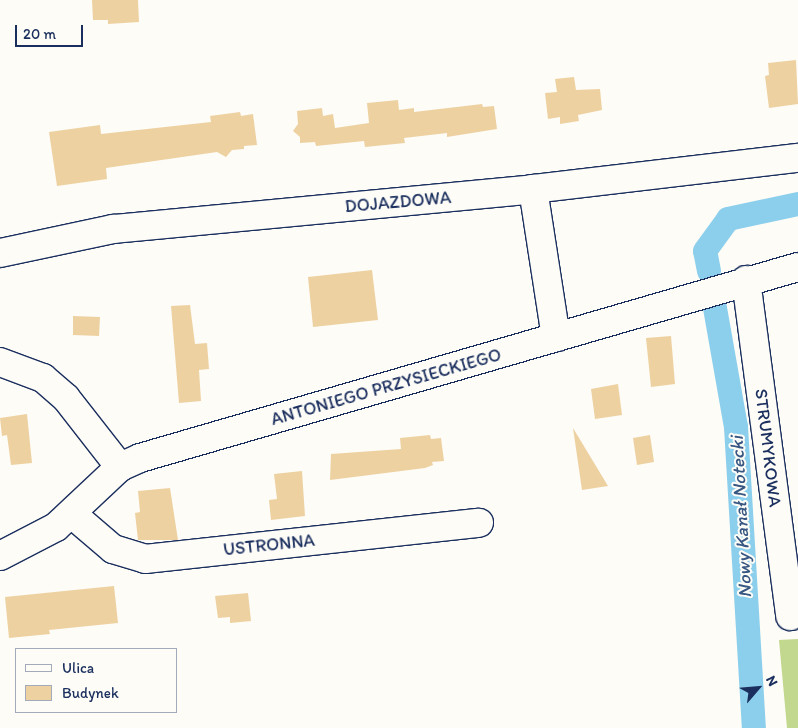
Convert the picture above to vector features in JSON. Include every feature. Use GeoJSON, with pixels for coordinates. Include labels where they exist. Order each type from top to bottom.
{"type":"FeatureCollection","features":[{"type":"Feature","properties":{"kind":"street","name":"DOJAZDOWA"},"geometry":{"type":"LineString","coordinates":[[0,253],[113,229],[533,189],[798,158]]}},
{"type":"Feature","properties":{"kind":"street"},"geometry":{"type":"LineString","coordinates":[[533,189],[556,337]]}},
{"type":"Feature","properties":{"kind":"street","name":"ANTONIEGO PRZYSIECKIEGO"},"geometry":{"type":"LineString","coordinates":[[0,556],[56,527],[120,467],[162,451],[746,280],[798,267]]}},
{"type":"Feature","properties":{"kind":"street","name":"STRUMYKOWA"},"geometry":{"type":"LineString","coordinates":[[746,280],[790,616]]}},
{"type":"Feature","properties":{"kind":"street"},"geometry":{"type":"LineString","coordinates":[[0,362],[43,378],[66,398],[120,467]]}},
{"type":"Feature","properties":{"kind":"street","name":"USTRONNA"},"geometry":{"type":"LineString","coordinates":[[72,514],[113,549],[145,559],[479,523]]}},
{"type":"Feature","properties":{"kind":"green space"},"geometry":{"type":"Polygon","coordinates":[[[798,639],[798,728],[787,728],[779,640],[798,639]]]}},
{"type":"Feature","properties":{"kind":"building"},"geometry":{"type":"Polygon","coordinates":[[[92,0],[138,0],[139,22],[108,24],[108,20],[93,20],[92,0]]]}},
{"type":"Feature","properties":{"kind":"building"},"geometry":{"type":"Polygon","coordinates":[[[796,60],[798,104],[769,108],[765,76],[769,75],[768,63],[796,60]]]}},
{"type":"Feature","properties":{"kind":"building"},"geometry":{"type":"Polygon","coordinates":[[[574,77],[576,90],[600,89],[602,110],[578,115],[579,121],[560,124],[560,117],[548,119],[545,93],[557,92],[555,79],[574,77]]]}},
{"type":"Feature","properties":{"kind":"building"},"geometry":{"type":"Polygon","coordinates":[[[398,100],[399,110],[414,108],[414,112],[482,104],[483,107],[494,106],[497,129],[447,137],[447,133],[404,138],[405,143],[365,147],[364,141],[316,146],[315,142],[300,143],[300,137],[293,131],[298,124],[297,111],[322,108],[323,116],[333,114],[335,128],[369,123],[367,103],[398,100]]]}},
{"type":"Feature","properties":{"kind":"building"},"geometry":{"type":"Polygon","coordinates":[[[240,112],[241,116],[253,114],[257,145],[244,146],[244,149],[232,150],[226,157],[217,152],[106,168],[107,179],[57,186],[49,132],[100,125],[101,134],[211,122],[210,116],[240,112]]]}},
{"type":"Feature","properties":{"kind":"building"},"geometry":{"type":"Polygon","coordinates":[[[372,270],[378,320],[313,327],[308,277],[372,270]]]}},
{"type":"Feature","properties":{"kind":"building"},"geometry":{"type":"Polygon","coordinates":[[[190,305],[195,344],[207,343],[209,369],[199,370],[201,401],[179,403],[171,306],[190,305]]]}},
{"type":"Feature","properties":{"kind":"building"},"geometry":{"type":"Polygon","coordinates":[[[73,316],[100,317],[99,336],[73,335],[73,316]]]}},
{"type":"Feature","properties":{"kind":"building"},"geometry":{"type":"Polygon","coordinates":[[[671,336],[675,384],[651,387],[646,338],[671,336]]]}},
{"type":"Feature","properties":{"kind":"building"},"geometry":{"type":"Polygon","coordinates":[[[618,384],[622,415],[595,419],[591,389],[618,384]]]}},
{"type":"Feature","properties":{"kind":"building"},"geometry":{"type":"Polygon","coordinates":[[[27,414],[32,463],[11,465],[7,435],[2,436],[0,418],[27,414]]]}},
{"type":"Feature","properties":{"kind":"building"},"geometry":{"type":"Polygon","coordinates":[[[573,428],[608,486],[582,490],[573,428]]]}},
{"type":"Feature","properties":{"kind":"building"},"geometry":{"type":"Polygon","coordinates":[[[430,435],[431,439],[441,438],[444,461],[432,462],[433,465],[425,468],[330,480],[331,454],[401,449],[400,438],[430,435]]]}},
{"type":"Feature","properties":{"kind":"building"},"geometry":{"type":"Polygon","coordinates":[[[650,435],[654,462],[637,465],[633,438],[650,435]]]}},
{"type":"Feature","properties":{"kind":"building"},"geometry":{"type":"Polygon","coordinates":[[[302,471],[305,516],[271,520],[269,500],[277,499],[274,474],[302,471]]]}},
{"type":"Feature","properties":{"kind":"building"},"geometry":{"type":"Polygon","coordinates":[[[170,488],[178,540],[138,540],[135,513],[140,512],[138,491],[170,488]]]}},
{"type":"Feature","properties":{"kind":"building"},"geometry":{"type":"Polygon","coordinates":[[[114,586],[118,623],[49,630],[50,634],[9,638],[5,597],[114,586]]]}},
{"type":"Feature","properties":{"kind":"building"},"geometry":{"type":"Polygon","coordinates":[[[248,593],[251,621],[230,623],[230,617],[218,618],[215,596],[248,593]]]}},
{"type":"Feature","properties":{"kind":"waterway","name":"Nowy Kanał Notecki"},"geometry":{"type":"LineString","coordinates":[[709,271],[705,251],[728,219],[798,204]]}},
{"type":"Feature","properties":{"kind":"waterway","name":"Nowy Kanał Notecki"},"geometry":{"type":"LineString","coordinates":[[715,308],[736,427],[754,728]]}}]}
